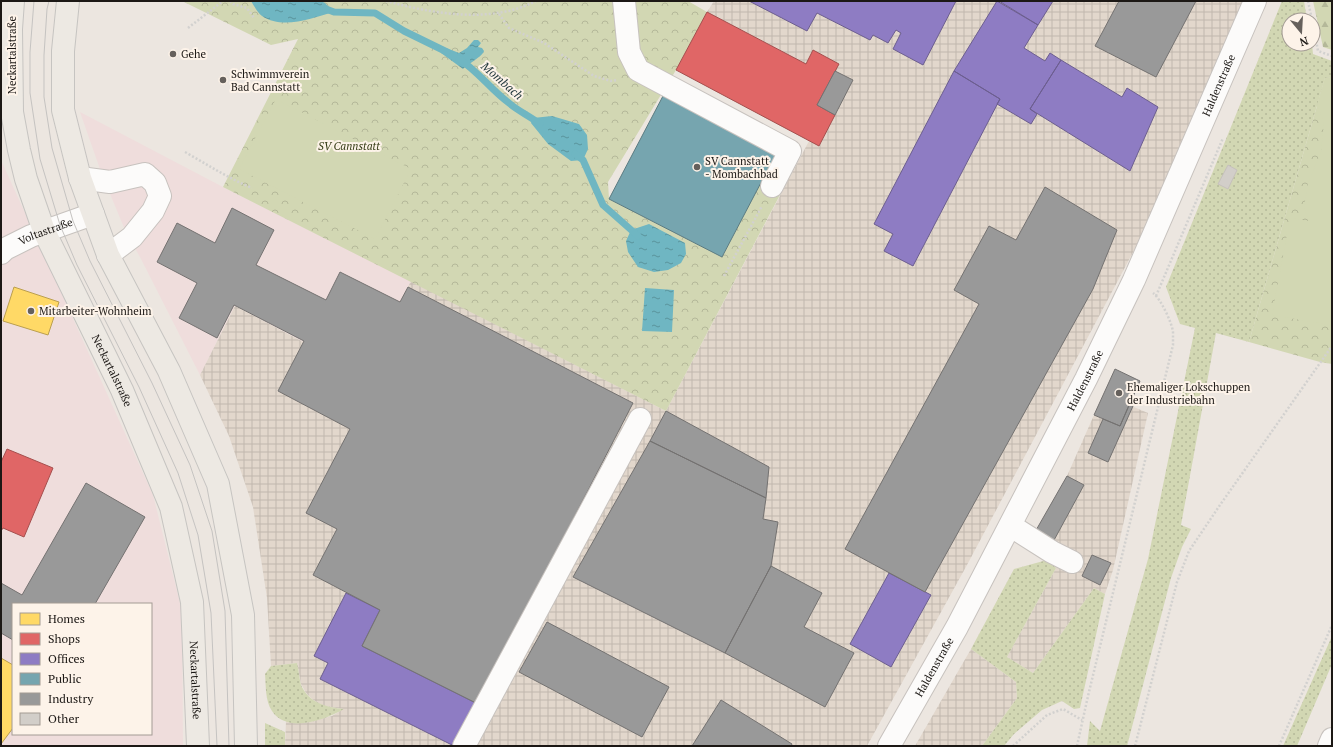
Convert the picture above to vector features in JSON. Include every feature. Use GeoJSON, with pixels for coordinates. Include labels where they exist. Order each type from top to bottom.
{"type":"FeatureCollection","features":[{"type":"Feature","properties":{"kind":"main road","name":"Neckartalstraße"},"geometry":{"type":"LineString","coordinates":[[13,1],[11,30],[12,112],[26,179],[44,231],[122,390],[171,506],[192,602],[198,746]]}},
{"type":"Feature","properties":{"kind":"main road"},"geometry":{"type":"LineString","coordinates":[[68,1],[64,51],[63,110],[80,178],[108,255],[169,371],[218,484],[243,615],[246,746]]}},
{"type":"Feature","properties":{"kind":"street"},"geometry":{"type":"LineString","coordinates":[[624,1],[628,52],[638,70],[790,152],[772,186]]}},
{"type":"Feature","properties":{"kind":"street","name":"Haldenstraße"},"geometry":{"type":"LineString","coordinates":[[889,746],[957,627],[1011,526],[1086,379],[1134,280],[1255,1]]}},
{"type":"Feature","properties":{"kind":"street"},"geometry":{"type":"LineString","coordinates":[[80,178],[110,182],[145,174],[155,183],[160,196],[153,212],[132,237],[108,255]]}},
{"type":"Feature","properties":{"kind":"street","name":"Voltastraße"},"geometry":{"type":"LineString","coordinates":[[1,253],[6,249],[44,231],[93,214]]}},
{"type":"Feature","properties":{"kind":"street"},"geometry":{"type":"LineString","coordinates":[[464,746],[640,419]]}},
{"type":"Feature","properties":{"kind":"street"},"geometry":{"type":"LineString","coordinates":[[1011,526],[1052,552],[1072,562]]}},
{"type":"Feature","properties":{"kind":"street"},"geometry":{"type":"LineString","coordinates":[[1329,746],[1332,739]]}},
{"type":"Feature","properties":{"kind":"path"},"geometry":{"type":"LineString","coordinates":[[188,28],[223,1]]}},
{"type":"Feature","properties":{"kind":"path"},"geometry":{"type":"LineString","coordinates":[[230,1],[233,4],[247,8],[254,18]]}},
{"type":"Feature","properties":{"kind":"path"},"geometry":{"type":"LineString","coordinates":[[386,1],[412,8],[452,14],[499,14],[524,7],[536,1]]}},
{"type":"Feature","properties":{"kind":"path"},"geometry":{"type":"LineString","coordinates":[[1308,1],[1310,12]]}},
{"type":"Feature","properties":{"kind":"path"},"geometry":{"type":"LineString","coordinates":[[499,14],[509,28],[544,43],[594,76],[611,81],[630,78],[638,70]]}},
{"type":"Feature","properties":{"kind":"path"},"geometry":{"type":"LineString","coordinates":[[1321,52],[1332,56]]}},
{"type":"Feature","properties":{"kind":"path"},"geometry":{"type":"LineString","coordinates":[[185,152],[228,178],[252,188]]}},
{"type":"Feature","properties":{"kind":"path"},"geometry":{"type":"LineString","coordinates":[[724,276],[772,186]]}},
{"type":"Feature","properties":{"kind":"path"},"geometry":{"type":"LineString","coordinates":[[1077,746],[1173,345],[1173,331],[1160,302],[1156,296],[1134,280]]}},
{"type":"Feature","properties":{"kind":"path"},"geometry":{"type":"LineString","coordinates":[[1135,746],[1177,582],[1189,550],[1332,346]]}},
{"type":"Feature","properties":{"kind":"path"},"geometry":{"type":"LineString","coordinates":[[1279,746],[1332,625]]}},
{"type":"Feature","properties":{"kind":"path"},"geometry":{"type":"LineString","coordinates":[[1013,746],[1047,715],[1063,709],[1082,720]]}},
{"type":"Feature","properties":{"kind":"shaded area"},"geometry":{"type":"Polygon","coordinates":[[[714,1],[1243,1],[1149,222],[967,565],[867,746],[285,746],[286,721],[305,723],[332,716],[343,709],[323,706],[306,693],[301,684],[297,663],[271,666],[267,598],[253,507],[229,436],[200,375],[235,306],[364,374],[411,281],[666,411],[809,141],[676,70],[714,1]]]}},
{"type":"Feature","properties":{"kind":"shaded area"},"geometry":{"type":"Polygon","coordinates":[[[80,112],[223,187],[411,281],[364,374],[235,306],[200,375],[125,230],[101,172],[80,112]]]}},
{"type":"Feature","properties":{"kind":"shaded area"},"geometry":{"type":"Polygon","coordinates":[[[1,160],[153,495],[182,611],[183,746],[1,746],[1,160]]]}},
{"type":"Feature","properties":{"kind":"shaded area"},"geometry":{"type":"Polygon","coordinates":[[[1129,405],[1148,413],[1113,570],[1105,594],[1094,588],[1033,673],[1007,657],[1056,568],[1047,560],[1035,532],[1067,476],[1094,415],[1119,426],[1129,405]]]}},
{"type":"Feature","properties":{"kind":"shaded area"},"geometry":{"type":"Polygon","coordinates":[[[971,649],[1016,682],[1017,698],[982,746],[915,746],[971,649]]]}},
{"type":"Feature","properties":{"kind":"green space","name":"SV Cannstatt"},"geometry":{"type":"Polygon","coordinates":[[[182,1],[688,1],[707,12],[676,70],[608,182],[609,199],[722,257],[762,180],[782,191],[666,411],[223,187],[298,39],[271,45],[182,1]]]}},
{"type":"Feature","properties":{"kind":"green space"},"geometry":{"type":"Polygon","coordinates":[[[1282,1],[1304,1],[1306,12],[1281,12],[1281,52],[1313,52],[1313,54],[1332,61],[1332,77],[1325,78],[1249,342],[1216,333],[1181,525],[1191,529],[1182,547],[1171,578],[1127,746],[1087,746],[1090,721],[1100,731],[1148,559],[1195,328],[1180,324],[1166,287],[1282,1]]]}},
{"type":"Feature","properties":{"kind":"green space"},"geometry":{"type":"Polygon","coordinates":[[[1313,1],[1332,1],[1332,50],[1323,47],[1321,38],[1321,12],[1315,12],[1313,1]]]}},
{"type":"Feature","properties":{"kind":"green space"},"geometry":{"type":"Polygon","coordinates":[[[1332,77],[1332,364],[1249,342],[1325,78],[1332,77]]]}},
{"type":"Feature","properties":{"kind":"green space"},"geometry":{"type":"Polygon","coordinates":[[[1332,77],[1332,312],[1330,325],[1272,315],[1290,218],[1309,221],[1304,208],[1308,183],[1321,152],[1324,122],[1317,105],[1325,78],[1332,77]]]}},
{"type":"Feature","properties":{"kind":"green space"},"geometry":{"type":"Polygon","coordinates":[[[276,99],[411,169],[375,239],[239,169],[276,99]]]}},
{"type":"Feature","properties":{"kind":"green space"},"geometry":{"type":"Polygon","coordinates":[[[1047,560],[1056,568],[1007,657],[1033,673],[1094,588],[1105,594],[1080,708],[1074,709],[1062,701],[1042,710],[1014,734],[1004,746],[982,746],[1017,698],[1016,682],[971,649],[1014,569],[1047,560]]]}},
{"type":"Feature","properties":{"kind":"green space"},"geometry":{"type":"Polygon","coordinates":[[[1332,636],[1332,664],[1297,746],[1283,746],[1332,636]]]}},
{"type":"Feature","properties":{"kind":"green space"},"geometry":{"type":"Polygon","coordinates":[[[297,663],[301,685],[304,691],[313,700],[331,707],[344,709],[317,721],[306,723],[287,722],[279,718],[272,711],[268,703],[265,674],[271,666],[297,663]]]}},
{"type":"Feature","properties":{"kind":"green space"},"geometry":{"type":"Polygon","coordinates":[[[265,723],[285,732],[285,746],[265,746],[265,723]]]}},
{"type":"Feature","properties":{"kind":"water"},"geometry":{"type":"Polygon","coordinates":[[[251,1],[321,1],[334,12],[298,22],[279,22],[262,16],[251,1]]]}},
{"type":"Feature","properties":{"kind":"water"},"geometry":{"type":"Polygon","coordinates":[[[474,40],[478,40],[481,43],[478,47],[482,48],[484,51],[463,69],[441,53],[439,47],[459,53],[467,48],[474,40]]]}},
{"type":"Feature","properties":{"kind":"water"},"geometry":{"type":"Polygon","coordinates":[[[552,116],[579,124],[587,135],[588,149],[583,160],[571,161],[548,144],[531,123],[533,118],[552,116]]]}},
{"type":"Feature","properties":{"kind":"water"},"geometry":{"type":"Polygon","coordinates":[[[649,224],[685,243],[686,254],[681,263],[668,270],[654,272],[638,267],[628,252],[626,241],[631,230],[649,224]]]}},
{"type":"Feature","properties":{"kind":"water"},"geometry":{"type":"Polygon","coordinates":[[[645,288],[674,290],[672,332],[642,331],[645,288]]]}},
{"type":"Feature","properties":{"kind":"building: Homes","name":"Mitarbeiter-Wohnheim"},"geometry":{"type":"Polygon","coordinates":[[[14,287],[59,302],[48,335],[3,321],[14,287]]]}},
{"type":"Feature","properties":{"kind":"building: Homes"},"geometry":{"type":"Polygon","coordinates":[[[1,658],[12,664],[12,729],[1,744],[1,658]]]}},
{"type":"Feature","properties":{"kind":"building: Shops"},"geometry":{"type":"Polygon","coordinates":[[[707,12],[806,64],[813,50],[839,64],[817,105],[835,115],[819,146],[676,70],[707,12]]]}},
{"type":"Feature","properties":{"kind":"building: Shops"},"geometry":{"type":"Polygon","coordinates":[[[7,449],[53,468],[24,537],[3,528],[1,531],[1,462],[7,449]]]}},
{"type":"Feature","properties":{"kind":"building: Offices"},"geometry":{"type":"Polygon","coordinates":[[[749,1],[956,1],[923,65],[893,49],[901,33],[896,30],[888,43],[873,35],[870,40],[817,13],[807,31],[749,1]]]}},
{"type":"Feature","properties":{"kind":"building: Offices"},"geometry":{"type":"Polygon","coordinates":[[[997,1],[1038,25],[1024,48],[1045,61],[1050,53],[1061,60],[1030,109],[1037,114],[1031,124],[997,104],[1000,99],[954,71],[997,1]]]}},
{"type":"Feature","properties":{"kind":"building: Offices"},"geometry":{"type":"Polygon","coordinates":[[[999,1],[1053,1],[1038,25],[999,1]]]}},
{"type":"Feature","properties":{"kind":"building: Offices"},"geometry":{"type":"Polygon","coordinates":[[[1061,60],[1122,97],[1127,88],[1158,107],[1130,171],[1030,109],[1061,60]]]}},
{"type":"Feature","properties":{"kind":"building: Offices"},"geometry":{"type":"Polygon","coordinates":[[[954,71],[1000,99],[913,266],[884,251],[893,234],[874,224],[954,71]]]}},
{"type":"Feature","properties":{"kind":"building: Offices"},"geometry":{"type":"Polygon","coordinates":[[[889,573],[931,595],[891,667],[850,644],[889,573]]]}},
{"type":"Feature","properties":{"kind":"building: Offices"},"geometry":{"type":"Polygon","coordinates":[[[346,593],[380,610],[362,646],[478,704],[454,746],[320,679],[328,663],[314,656],[346,593]]]}},
{"type":"Feature","properties":{"kind":"building: Public","name":"SV Cannstatt - Mombachbad"},"geometry":{"type":"Polygon","coordinates":[[[663,96],[776,154],[722,257],[609,199],[663,96]]]}},
{"type":"Feature","properties":{"kind":"building: Industry"},"geometry":{"type":"Polygon","coordinates":[[[1119,1],[1196,1],[1156,77],[1095,46],[1119,1]]]}},
{"type":"Feature","properties":{"kind":"building: Industry"},"geometry":{"type":"Polygon","coordinates":[[[835,71],[853,80],[835,115],[817,105],[835,71]]]}},
{"type":"Feature","properties":{"kind":"building: Industry"},"geometry":{"type":"Polygon","coordinates":[[[1045,187],[1117,230],[1093,289],[925,592],[845,549],[979,304],[954,290],[989,226],[1016,240],[1045,187]]]}},
{"type":"Feature","properties":{"kind":"building: Industry"},"geometry":{"type":"Polygon","coordinates":[[[232,208],[274,230],[256,265],[326,300],[340,272],[400,302],[408,287],[633,403],[478,704],[362,646],[380,610],[313,575],[337,529],[306,513],[350,429],[278,391],[304,341],[234,305],[217,338],[179,318],[197,283],[157,262],[177,223],[215,243],[232,208]]]}},
{"type":"Feature","properties":{"kind":"building: Industry","name":"Ehemaliger Lokschuppen der Industriebahn"},"geometry":{"type":"Polygon","coordinates":[[[1115,369],[1140,381],[1120,426],[1094,415],[1115,369]]]}},
{"type":"Feature","properties":{"kind":"building: Industry"},"geometry":{"type":"Polygon","coordinates":[[[1129,405],[1133,406],[1108,462],[1088,453],[1103,419],[1120,426],[1129,405]]]}},
{"type":"Feature","properties":{"kind":"building: Industry"},"geometry":{"type":"Polygon","coordinates":[[[666,411],[769,467],[766,498],[650,441],[666,411]]]}},
{"type":"Feature","properties":{"kind":"building: Industry"},"geometry":{"type":"Polygon","coordinates":[[[650,441],[766,498],[763,519],[778,522],[771,566],[725,653],[573,577],[650,441]]]}},
{"type":"Feature","properties":{"kind":"building: Industry"},"geometry":{"type":"Polygon","coordinates":[[[1067,476],[1084,485],[1053,542],[1035,532],[1067,476]]]}},
{"type":"Feature","properties":{"kind":"building: Industry"},"geometry":{"type":"Polygon","coordinates":[[[86,483],[145,517],[96,603],[12,603],[12,639],[1,633],[1,583],[22,595],[86,483]]]}},
{"type":"Feature","properties":{"kind":"building: Industry"},"geometry":{"type":"Polygon","coordinates":[[[1092,555],[1111,563],[1100,585],[1082,576],[1092,555]]]}},
{"type":"Feature","properties":{"kind":"building: Industry"},"geometry":{"type":"Polygon","coordinates":[[[771,566],[822,593],[804,627],[854,653],[825,707],[725,653],[771,566]]]}},
{"type":"Feature","properties":{"kind":"building: Industry"},"geometry":{"type":"Polygon","coordinates":[[[547,622],[669,687],[642,737],[519,672],[547,622]]]}},
{"type":"Feature","properties":{"kind":"building: Industry"},"geometry":{"type":"Polygon","coordinates":[[[721,700],[792,744],[791,746],[692,746],[721,700]]]}},
{"type":"Feature","properties":{"kind":"building: Other"},"geometry":{"type":"Polygon","coordinates":[[[1228,165],[1237,170],[1228,189],[1218,184],[1228,165]]]}},
{"type":"Feature","properties":{"kind":"waterway","name":"Mombach"},"geometry":{"type":"LineString","coordinates":[[326,9],[334,12],[375,13],[404,31],[447,52]]}},
{"type":"Feature","properties":{"kind":"waterway","name":"Mombach"},"geometry":{"type":"LineString","coordinates":[[459,59],[472,69],[502,98],[540,124]]}},
{"type":"Feature","properties":{"kind":"waterway","name":"Mombach"},"geometry":{"type":"LineString","coordinates":[[575,154],[583,160],[603,205],[638,236]]}},
{"type":"Feature","properties":{"kind":"tram line"},"geometry":{"type":"LineString","coordinates":[[34,1],[30,52],[30,93],[40,159],[60,225],[77,265],[139,387],[178,473],[198,535],[211,613],[217,746]]}},
{"type":"Feature","properties":{"kind":"tram line"},"geometry":{"type":"LineString","coordinates":[[49,1],[47,9],[44,55],[44,97],[52,148],[73,221],[90,261],[152,383],[190,465],[212,531],[225,611],[229,746]]}},
{"type":"Feature","properties":{"kind":"place","name":"Gehe"},"geometry":{"type":"Point","coordinates":[173,54]}},
{"type":"Feature","properties":{"kind":"place","name":"Schwimmverein Bad Cannstatt"},"geometry":{"type":"Point","coordinates":[223,80]}},
{"type":"Feature","properties":{"kind":"place","name":"SV Cannstatt - Mombachbad"},"geometry":{"type":"Point","coordinates":[697,167]}},
{"type":"Feature","properties":{"kind":"place","name":"Mitarbeiter-Wohnheim"},"geometry":{"type":"Point","coordinates":[31,311]}},
{"type":"Feature","properties":{"kind":"place","name":"Ehemaliger Lokschuppen der Industriebahn"},"geometry":{"type":"Point","coordinates":[1119,393]}}]}
